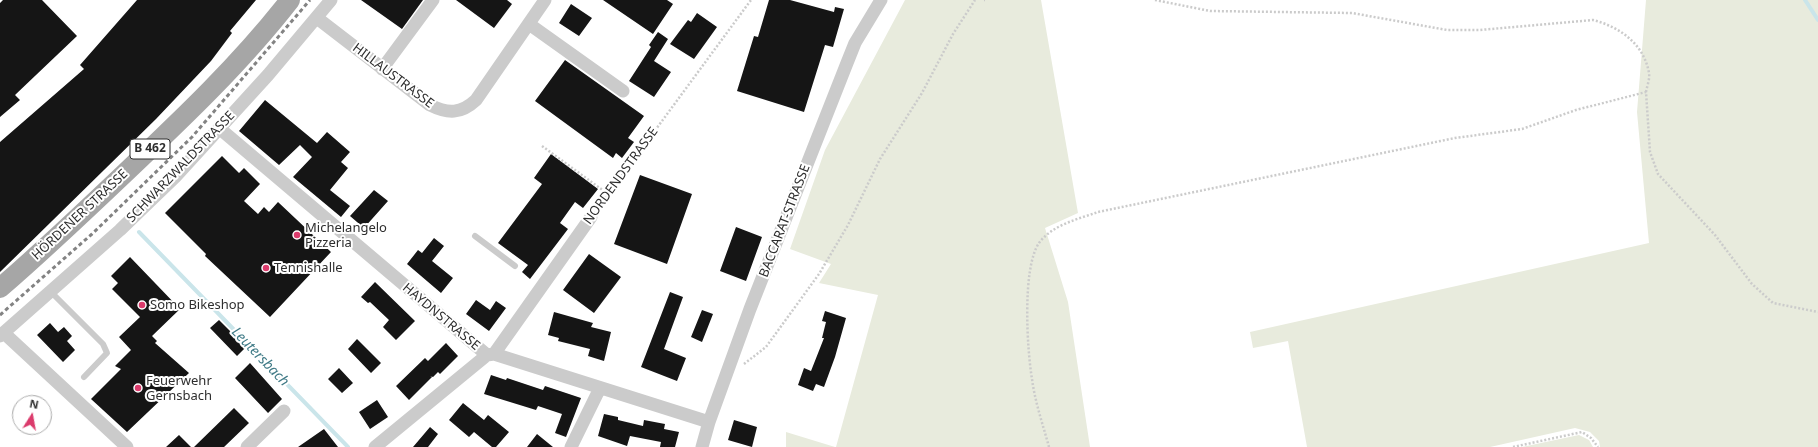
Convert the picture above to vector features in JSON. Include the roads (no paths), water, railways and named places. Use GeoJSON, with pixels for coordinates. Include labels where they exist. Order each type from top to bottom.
{"type":"FeatureCollection","features":[{"type":"Feature","properties":{"kind":"main road","name":"HÖRDENER STRASSE"},"geometry":{"type":"LineString","coordinates":[[0,288],[29,264],[186,115],[236,63],[290,0]]}},
{"type":"Feature","properties":{"kind":"street","name":"SCHWARZWALDSTRASSE"},"geometry":{"type":"LineString","coordinates":[[2,335],[118,232],[175,177],[268,75],[331,0]]}},
{"type":"Feature","properties":{"kind":"street"},"geometry":{"type":"LineString","coordinates":[[382,69],[433,0]]}},
{"type":"Feature","properties":{"kind":"street","name":"HILLAUSTRASSE"},"geometry":{"type":"LineString","coordinates":[[317,18],[430,105],[454,113],[470,106],[476,100],[546,0]]}},
{"type":"Feature","properties":{"kind":"street","name":"BACCARAT-STRASSE"},"geometry":{"type":"LineString","coordinates":[[702,447],[709,422],[725,379],[847,62],[855,43],[881,0]]}},
{"type":"Feature","properties":{"kind":"street"},"geometry":{"type":"LineString","coordinates":[[529,24],[623,91]]}},
{"type":"Feature","properties":{"kind":"street","name":"HAYDNSTRASSE"},"geometry":{"type":"LineString","coordinates":[[219,128],[490,355],[709,422]]}},
{"type":"Feature","properties":{"kind":"street","name":"NORDENDSTRASSE"},"geometry":{"type":"LineString","coordinates":[[375,447],[490,355],[591,217]]}},
{"type":"Feature","properties":{"kind":"street"},"geometry":{"type":"LineString","coordinates":[[2,335],[127,447]]}},
{"type":"Feature","properties":{"kind":"street"},"geometry":{"type":"LineString","coordinates":[[571,447],[600,388]]}},
{"type":"Feature","properties":{"kind":"street"},"geometry":{"type":"LineString","coordinates":[[247,447],[284,411]]}},
{"type":"Feature","properties":{"kind":"lane"},"geometry":{"type":"LineString","coordinates":[[475,236],[514,266]]}},
{"type":"Feature","properties":{"kind":"lane"},"geometry":{"type":"LineString","coordinates":[[51,292],[104,344],[107,353],[84,377]]}},
{"type":"Feature","properties":{"kind":"waterway"},"geometry":{"type":"LineString","coordinates":[[1805,0],[1818,20]]}},
{"type":"Feature","properties":{"kind":"waterway","name":"Leutersbach"},"geometry":{"type":"LineString","coordinates":[[139,232],[348,447]]}},
{"type":"Feature","properties":{"kind":"railway"},"geometry":{"type":"LineString","coordinates":[[0,315],[92,234],[192,137],[310,0]]}},
{"type":"Feature","properties":{"kind":"place","name":"Michelangelo Pizzeria"},"geometry":{"type":"Point","coordinates":[297,235]}},
{"type":"Feature","properties":{"kind":"place","name":"Tennishalle"},"geometry":{"type":"Point","coordinates":[266,268]}},
{"type":"Feature","properties":{"kind":"place","name":"Somo Bikeshop"},"geometry":{"type":"Point","coordinates":[142,305]}},
{"type":"Feature","properties":{"kind":"place","name":"Feuerwehr Gernsbach"},"geometry":{"type":"Point","coordinates":[138,388]}}]}
